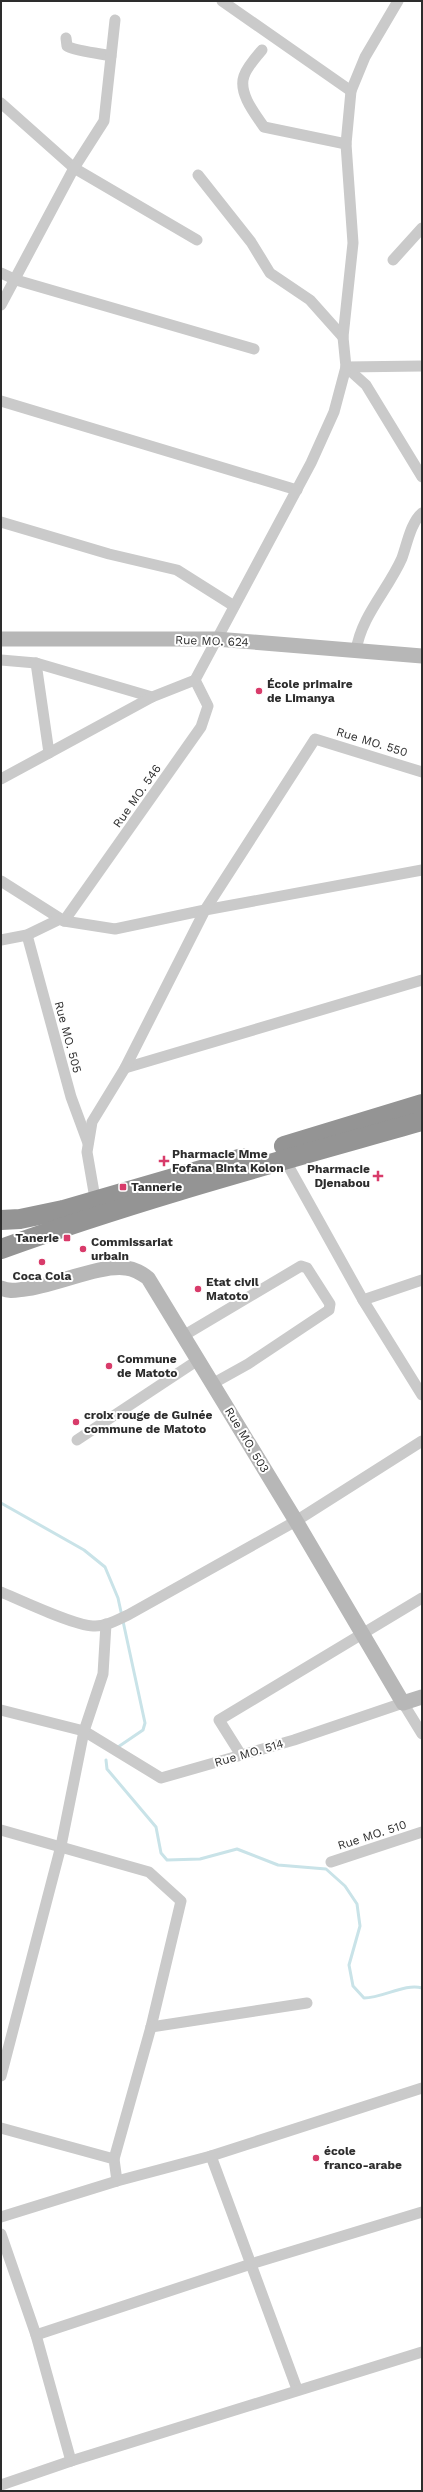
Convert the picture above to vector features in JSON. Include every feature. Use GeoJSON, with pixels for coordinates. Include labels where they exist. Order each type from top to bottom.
{"type":"FeatureCollection","features":[{"type":"Feature","properties":{"kind":"highway"},"geometry":{"type":"LineString","coordinates":[[1,1249],[96,1208],[422,1104]]}},
{"type":"Feature","properties":{"kind":"highway"},"geometry":{"type":"LineString","coordinates":[[1,1220],[96,1208],[284,1160],[422,1121]]}},
{"type":"Feature","properties":{"kind":"street"},"geometry":{"type":"LineString","coordinates":[[222,1],[351,91]]}},
{"type":"Feature","properties":{"kind":"street"},"geometry":{"type":"LineString","coordinates":[[1,779],[152,697],[195,680],[297,490],[334,412],[346,367],[343,337],[353,243],[346,144],[351,91],[365,57],[398,1]]}},
{"type":"Feature","properties":{"kind":"street"},"geometry":{"type":"LineString","coordinates":[[1,305],[16,280],[74,168],[104,121],[115,20]]}},
{"type":"Feature","properties":{"kind":"street"},"geometry":{"type":"LineString","coordinates":[[66,38],[67,46],[72,50],[82,49],[111,56]]}},
{"type":"Feature","properties":{"kind":"street"},"geometry":{"type":"LineString","coordinates":[[262,50],[244,76],[244,90],[251,109],[264,127],[346,144]]}},
{"type":"Feature","properties":{"kind":"street"},"geometry":{"type":"LineString","coordinates":[[1,104],[74,168],[197,240]]}},
{"type":"Feature","properties":{"kind":"street"},"geometry":{"type":"LineString","coordinates":[[198,176],[252,242],[270,273],[310,300],[343,337]]}},
{"type":"Feature","properties":{"kind":"street"},"geometry":{"type":"LineString","coordinates":[[393,260],[422,228]]}},
{"type":"Feature","properties":{"kind":"street"},"geometry":{"type":"LineString","coordinates":[[1,273],[16,280],[254,349]]}},
{"type":"Feature","properties":{"kind":"street"},"geometry":{"type":"LineString","coordinates":[[346,367],[422,366]]}},
{"type":"Feature","properties":{"kind":"street"},"geometry":{"type":"LineString","coordinates":[[346,367],[366,385],[422,477]]}},
{"type":"Feature","properties":{"kind":"street"},"geometry":{"type":"LineString","coordinates":[[1,401],[297,490]]}},
{"type":"Feature","properties":{"kind":"street"},"geometry":{"type":"LineString","coordinates":[[356,651],[358,634],[401,560],[413,526],[422,513]]}},
{"type":"Feature","properties":{"kind":"street"},"geometry":{"type":"LineString","coordinates":[[1,522],[109,554],[177,570],[234,606]]}},
{"type":"Feature","properties":{"kind":"street","name":"Rue MO. 624"},"geometry":{"type":"LineString","coordinates":[[1,639],[216,639],[422,656]]}},
{"type":"Feature","properties":{"kind":"street"},"geometry":{"type":"LineString","coordinates":[[1,660],[36,663],[152,697]]}},
{"type":"Feature","properties":{"kind":"street"},"geometry":{"type":"LineString","coordinates":[[36,663],[49,753]]}},
{"type":"Feature","properties":{"kind":"street","name":"Rue MO. 546"},"geometry":{"type":"LineString","coordinates":[[62,920],[201,727],[208,706],[195,680]]}},
{"type":"Feature","properties":{"kind":"street","name":"Rue MO. 550"},"geometry":{"type":"LineString","coordinates":[[205,910],[315,739],[422,772]]}},
{"type":"Feature","properties":{"kind":"street"},"geometry":{"type":"LineString","coordinates":[[1,881],[62,920],[115,929],[205,910],[422,870]]}},
{"type":"Feature","properties":{"kind":"street"},"geometry":{"type":"LineString","coordinates":[[96,1208],[87,1152],[92,1122],[125,1068],[205,910]]}},
{"type":"Feature","properties":{"kind":"street"},"geometry":{"type":"LineString","coordinates":[[1,940],[27,935],[62,920]]}},
{"type":"Feature","properties":{"kind":"street","name":"Rue MO. 505"},"geometry":{"type":"LineString","coordinates":[[27,935],[71,1097],[89,1144]]}},
{"type":"Feature","properties":{"kind":"street"},"geometry":{"type":"LineString","coordinates":[[125,1068],[422,980]]}},
{"type":"Feature","properties":{"kind":"street"},"geometry":{"type":"LineString","coordinates":[[284,1160],[363,1300],[422,1395]]}},
{"type":"Feature","properties":{"kind":"street"},"geometry":{"type":"LineString","coordinates":[[183,1336],[301,1266],[307,1268],[330,1304],[329,1310],[273,1348],[212,1384]]}},
{"type":"Feature","properties":{"kind":"street","name":"Rue MO. 503"},"geometry":{"type":"LineString","coordinates":[[1,1288],[8,1291],[35,1288],[107,1269],[125,1268],[138,1271],[148,1278],[296,1521],[361,1634],[422,1734]]}},
{"type":"Feature","properties":{"kind":"street"},"geometry":{"type":"LineString","coordinates":[[363,1300],[422,1280]]}},
{"type":"Feature","properties":{"kind":"street"},"geometry":{"type":"LineString","coordinates":[[77,1440],[198,1360]]}},
{"type":"Feature","properties":{"kind":"street"},"geometry":{"type":"LineString","coordinates":[[1,1592],[54,1614],[92,1627],[106,1624],[128,1615],[296,1521],[422,1441]]}},
{"type":"Feature","properties":{"kind":"street"},"geometry":{"type":"LineString","coordinates":[[241,1754],[219,1720],[422,1598]]}},
{"type":"Feature","properties":{"kind":"street"},"geometry":{"type":"LineString","coordinates":[[1,2076],[61,1846],[84,1731],[103,1674],[106,1624]]}},
{"type":"Feature","properties":{"kind":"street","name":"Rue MO. 514"},"geometry":{"type":"LineString","coordinates":[[1,1710],[84,1731],[161,1778],[294,1740],[422,1697]]}},
{"type":"Feature","properties":{"kind":"street"},"geometry":{"type":"LineString","coordinates":[[1,1830],[149,1872],[181,1901],[151,2027],[114,2159],[117,2181]]}},
{"type":"Feature","properties":{"kind":"street","name":"Rue MO. 510"},"geometry":{"type":"LineString","coordinates":[[331,1862],[422,1832]]}},
{"type":"Feature","properties":{"kind":"street"},"geometry":{"type":"LineString","coordinates":[[151,2027],[307,2003]]}},
{"type":"Feature","properties":{"kind":"street"},"geometry":{"type":"LineString","coordinates":[[1,2217],[117,2181],[211,2156],[422,2088]]}},
{"type":"Feature","properties":{"kind":"street"},"geometry":{"type":"LineString","coordinates":[[1,2128],[114,2159]]}},
{"type":"Feature","properties":{"kind":"street"},"geometry":{"type":"LineString","coordinates":[[211,2156],[297,2389]]}},
{"type":"Feature","properties":{"kind":"street"},"geometry":{"type":"LineString","coordinates":[[36,2335],[251,2264],[422,2212]]}},
{"type":"Feature","properties":{"kind":"street"},"geometry":{"type":"LineString","coordinates":[[1,2234],[36,2335],[71,2461]]}},
{"type":"Feature","properties":{"kind":"street"},"geometry":{"type":"LineString","coordinates":[[1,2485],[71,2461],[297,2389],[422,2352]]}},
{"type":"Feature","properties":{"kind":"waterway"},"geometry":{"type":"LineString","coordinates":[[1,1503],[84,1550],[105,1567],[118,1598],[145,1723],[143,1730],[118,1747]]}},
{"type":"Feature","properties":{"kind":"waterway"},"geometry":{"type":"LineString","coordinates":[[106,1760],[107,1769],[156,1827],[161,1853],[167,1860],[200,1859],[237,1849],[278,1865],[326,1869],[345,1886],[357,1904],[360,1926],[349,1965],[353,1986],[364,1998],[379,1996],[408,1987],[422,1988]]}},
{"type":"Feature","properties":{"kind":"place","name":"École primaire de Limanya"},"geometry":{"type":"Point","coordinates":[259,691]}},
{"type":"Feature","properties":{"kind":"place","name":"Pharmacie Mme Fofana Binta Kolon"},"geometry":{"type":"Point","coordinates":[164,1161]}},
{"type":"Feature","properties":{"kind":"place","name":"Pharmacie Djenabou"},"geometry":{"type":"Point","coordinates":[378,1176]}},
{"type":"Feature","properties":{"kind":"place","name":"Tannerie"},"geometry":{"type":"Point","coordinates":[123,1187]}},
{"type":"Feature","properties":{"kind":"place","name":"Tanerie"},"geometry":{"type":"Point","coordinates":[67,1238]}},
{"type":"Feature","properties":{"kind":"place","name":"Commissariat urbain"},"geometry":{"type":"Point","coordinates":[83,1249]}},
{"type":"Feature","properties":{"kind":"place","name":"Coca Cola"},"geometry":{"type":"Point","coordinates":[42,1262]}},
{"type":"Feature","properties":{"kind":"place","name":"Etat civil Matoto"},"geometry":{"type":"Point","coordinates":[198,1289]}},
{"type":"Feature","properties":{"kind":"place","name":"Commune de Matoto"},"geometry":{"type":"Point","coordinates":[109,1366]}},
{"type":"Feature","properties":{"kind":"place","name":"croix rouge de Guinée commune de Matoto"},"geometry":{"type":"Point","coordinates":[76,1422]}},
{"type":"Feature","properties":{"kind":"place","name":"école franco-arabe"},"geometry":{"type":"Point","coordinates":[316,2158]}}]}
